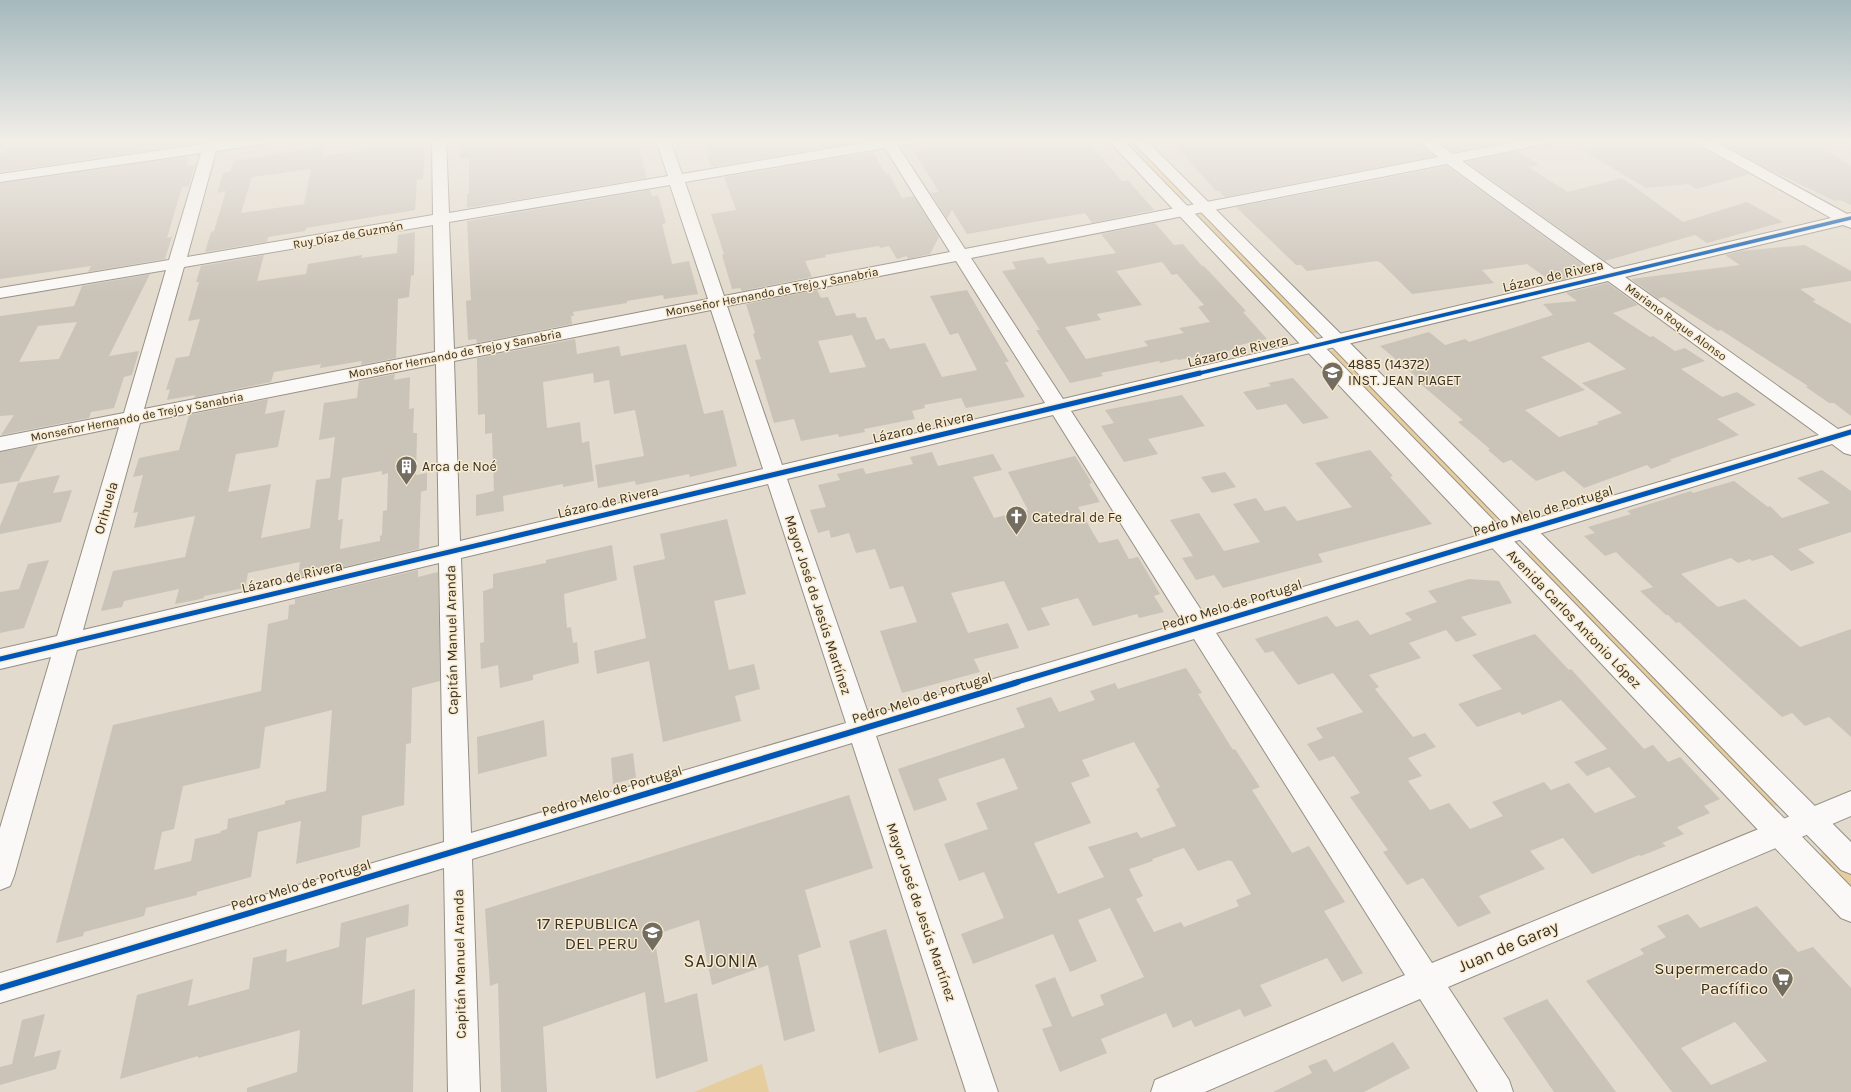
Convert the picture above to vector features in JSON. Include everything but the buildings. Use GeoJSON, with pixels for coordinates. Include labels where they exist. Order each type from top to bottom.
{"type":"FeatureCollection","features":[{"type":"Feature","properties":{"kind":"street","name":"Orihuela"},"geometry":{"type":"LineString","coordinates":[[0,876],[198,191]]}},
{"type":"Feature","properties":{"kind":"street","name":"Capitán Manuel Aranda"},"geometry":{"type":"LineString","coordinates":[[440,191],[464,1092]]}},
{"type":"Feature","properties":{"kind":"street","name":"Ruy Díaz de Guzmán"},"geometry":{"type":"LineString","coordinates":[[0,294],[606,191]]}},
{"type":"Feature","properties":{"kind":"street","name":"Mayor José de Jesús Martínez"},"geometry":{"type":"LineString","coordinates":[[680,191],[982,1092]]}},
{"type":"Feature","properties":{"kind":"street"},"geometry":{"type":"LineString","coordinates":[[919,191],[1497,1092]]}},
{"type":"Feature","properties":{"kind":"street","name":"Avenida Carlos Antonio López"},"geometry":{"type":"LineString","coordinates":[[1164,191],[1851,908]]}},
{"type":"Feature","properties":{"kind":"street","name":"Avenida Carlos Antonio López"},"geometry":{"type":"LineString","coordinates":[[1189,191],[1851,861]]}},
{"type":"Feature","properties":{"kind":"street","name":"Monseñor Hernando de Trejo y Sanabria"},"geometry":{"type":"LineString","coordinates":[[0,444],[1285,191]]}},
{"type":"Feature","properties":{"kind":"street","name":"Mariano Roque Alonso"},"geometry":{"type":"LineString","coordinates":[[1495,191],[1611,275],[1846,439]]}},
{"type":"Feature","properties":{"kind":"street"},"geometry":{"type":"LineString","coordinates":[[1796,191],[1849,220]]}},
{"type":"Feature","properties":{"kind":"street","name":"Lázaro de Rivera"},"geometry":{"type":"LineString","coordinates":[[0,659],[1058,406],[1849,220]]}},
{"type":"Feature","properties":{"kind":"street","name":"Pedro Melo de Portugal"},"geometry":{"type":"LineString","coordinates":[[0,988],[1496,538],[1846,439]]}},
{"type":"Feature","properties":{"kind":"street","name":"Juan de Garay"},"geometry":{"type":"LineString","coordinates":[[1167,1092],[1426,981],[1851,803]]}},
{"type":"Feature","properties":{"kind":"shaded area"},"geometry":{"type":"Polygon","coordinates":[[[1173,191],[1180,191],[1186,199],[1180,198],[1173,191]]]}},
{"type":"Feature","properties":{"kind":"shaded area"},"geometry":{"type":"Polygon","coordinates":[[[1199,213],[1203,214],[1317,331],[1317,334],[1310,332],[1197,215],[1199,213]]]}},
{"type":"Feature","properties":{"kind":"shaded area"},"geometry":{"type":"Polygon","coordinates":[[[1330,351],[1336,351],[1499,519],[1491,518],[1331,353],[1330,351]]]}},
{"type":"Feature","properties":{"kind":"shaded area"},"geometry":{"type":"Polygon","coordinates":[[[1527,552],[1532,552],[1778,805],[1776,806],[1769,804],[1529,556],[1527,552]]]}},
{"type":"Feature","properties":{"kind":"shaded area"},"geometry":{"type":"Polygon","coordinates":[[[1824,852],[1834,858],[1851,875],[1851,888],[1824,861],[1821,853],[1824,852]]]}},
{"type":"Feature","properties":{"kind":"shaded area"},"geometry":{"type":"Polygon","coordinates":[[[762,1064],[769,1092],[694,1092],[762,1064]]]}},
{"type":"Feature","properties":{"kind":"cycle path"},"geometry":{"type":"LineString","coordinates":[[0,659],[1851,218]]}},
{"type":"Feature","properties":{"kind":"cycle path"},"geometry":{"type":"LineString","coordinates":[[0,988],[1851,432]]}},
{"type":"Feature","properties":{"kind":"place","name":"4885 (14372) INST. JEAN PIAGET"},"geometry":{"type":"Point","coordinates":[1332,392]}},
{"type":"Feature","properties":{"kind":"place","name":"Arca de Noé"},"geometry":{"type":"Point","coordinates":[407,486]}},
{"type":"Feature","properties":{"kind":"place","name":"Catedral de Fe"},"geometry":{"type":"Point","coordinates":[1017,536]}},
{"type":"Feature","properties":{"kind":"place","name":"17 REPUBLICA DEL PERU"},"geometry":{"type":"Point","coordinates":[653,952]}},
{"type":"Feature","properties":{"kind":"place","name":"Supermercado Pacfífico"},"geometry":{"type":"Point","coordinates":[1783,998]}},
{"type":"Feature","properties":{"kind":"district","name":"SAJONIA"},"geometry":{"type":"Point","coordinates":[721,961]}}]}
